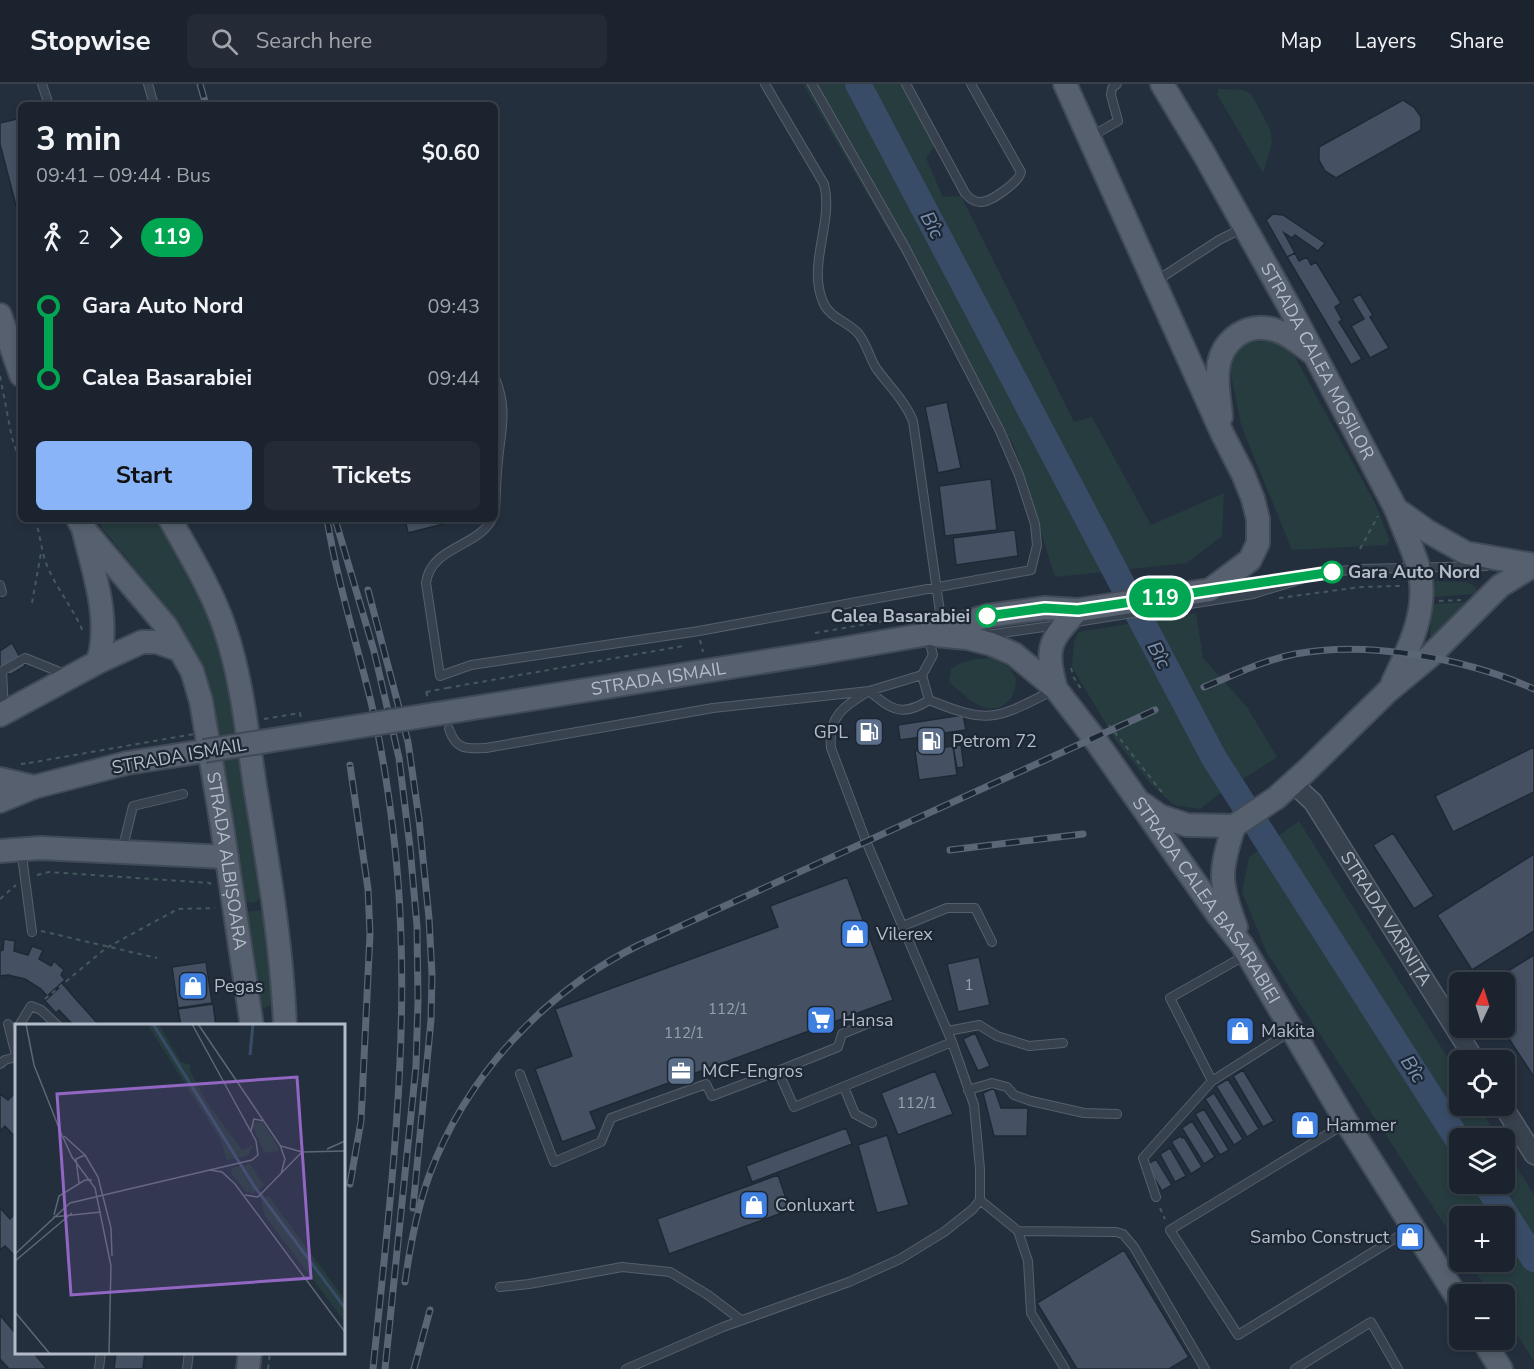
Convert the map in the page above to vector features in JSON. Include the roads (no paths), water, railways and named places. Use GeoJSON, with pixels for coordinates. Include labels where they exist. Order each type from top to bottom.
{"type":"FeatureCollection","features":[{"type":"Feature","properties":{"kind":"main road"},"geometry":{"type":"LineString","coordinates":[[1065,84],[1253,499],[1258,519],[1258,543],[1250,560],[1210,590]]}},
{"type":"Feature","properties":{"kind":"main road","name":"STRADA CALEA MOȘILOR"},"geometry":{"type":"LineString","coordinates":[[1162,84],[1290,308],[1387,513],[1427,531],[1466,553],[1534,565]]}},
{"type":"Feature","properties":{"kind":"main road"},"geometry":{"type":"LineString","coordinates":[[3,323],[18,344]]}},
{"type":"Feature","properties":{"kind":"main road"},"geometry":{"type":"LineString","coordinates":[[3,323],[18,366]]}},
{"type":"Feature","properties":{"kind":"main road"},"geometry":{"type":"LineString","coordinates":[[1222,433],[1217,371],[1221,354],[1228,341],[1239,333],[1254,328],[1273,329],[1291,337],[1314,355]]}},
{"type":"Feature","properties":{"kind":"main road"},"geometry":{"type":"LineString","coordinates":[[1387,513],[1419,567],[1421,601],[1415,633],[1388,691]]}},
{"type":"Feature","properties":{"kind":"main road"},"geometry":{"type":"LineString","coordinates":[[82,522],[104,619],[104,635],[98,662]]}},
{"type":"Feature","properties":{"kind":"main road","name":"STRADA ALBIȘOARA"},"geometry":{"type":"LineString","coordinates":[[82,522],[160,619],[192,671],[201,701],[227,857],[250,1018]]}},
{"type":"Feature","properties":{"kind":"main road"},"geometry":{"type":"LineString","coordinates":[[172,522],[202,574],[216,604],[226,629],[238,675],[277,924],[285,1024]]}},
{"type":"Feature","properties":{"kind":"main road"},"geometry":{"type":"LineString","coordinates":[[1137,800],[1160,816],[1187,825],[1237,824],[1283,792],[1388,691],[1429,657],[1500,586],[1534,565]]}},
{"type":"Feature","properties":{"kind":"main road","name":"STRADA ISMAIL"},"geometry":{"type":"LineString","coordinates":[[2,796],[127,764],[809,644],[928,634],[987,616],[1045,608],[1074,618],[1189,599],[1210,590]]}},
{"type":"Feature","properties":{"kind":"main road","name":"STRADA CALEA BASARABIEI"},"geometry":{"type":"LineString","coordinates":[[1056,689],[1049,653],[1052,642],[1074,618]]}},
{"type":"Feature","properties":{"kind":"main road","name":"STRADA CALEA BASARABIEI"},"geometry":{"type":"LineString","coordinates":[[928,634],[968,638],[992,644],[1014,654],[1056,689],[1094,738],[1245,950],[1347,1123],[1449,1284]]}},
{"type":"Feature","properties":{"kind":"main road"},"geometry":{"type":"LineString","coordinates":[[2,714],[98,662],[142,642],[157,642],[180,650]]}},
{"type":"Feature","properties":{"kind":"main road"},"geometry":{"type":"LineString","coordinates":[[1237,824],[1224,859],[1222,875],[1228,908],[1245,950]]}},
{"type":"Feature","properties":{"kind":"main road"},"geometry":{"type":"LineString","coordinates":[[0,838],[29,861]]}},
{"type":"Feature","properties":{"kind":"main road"},"geometry":{"type":"LineString","coordinates":[[0,851],[29,861]]}},
{"type":"Feature","properties":{"kind":"main road"},"geometry":{"type":"LineString","coordinates":[[0,868],[29,861],[122,852],[227,857]]}},
{"type":"Feature","properties":{"kind":"main road"},"geometry":{"type":"LineString","coordinates":[[250,1018],[256,1015],[269,1016],[280,1010],[284,1003]]}},
{"type":"Feature","properties":{"kind":"main road"},"geometry":{"type":"LineString","coordinates":[[1489,1350],[1501,1369]]}},
{"type":"Feature","properties":{"kind":"main road"},"geometry":{"type":"LineString","coordinates":[[248,1369],[250,1354]]}},
{"type":"Feature","properties":{"kind":"street","name":"STRADA VARNIȚA"},"geometry":{"type":"LineString","coordinates":[[1283,792],[1300,790],[1313,802],[1469,1050]]}},
{"type":"Feature","properties":{"kind":"street"},"geometry":{"type":"LineString","coordinates":[[1509,1116],[1534,1155]]}},
{"type":"Feature","properties":{"kind":"lane"},"geometry":{"type":"LineString","coordinates":[[42,84],[48,102]]}},
{"type":"Feature","properties":{"kind":"lane"},"geometry":{"type":"LineString","coordinates":[[148,84],[153,102]]}},
{"type":"Feature","properties":{"kind":"lane"},"geometry":{"type":"LineString","coordinates":[[765,84],[824,184],[827,201],[818,277],[822,301],[827,310],[857,332],[876,368],[900,398],[913,421],[940,612]]}},
{"type":"Feature","properties":{"kind":"lane"},"geometry":{"type":"LineString","coordinates":[[490,522],[482,532],[436,560],[427,577],[440,676],[471,665],[699,631],[1031,570],[1037,545],[1035,524],[1019,475],[1000,431],[906,249],[812,84]]}},
{"type":"Feature","properties":{"kind":"lane"},"geometry":{"type":"LineString","coordinates":[[906,84],[964,193],[973,200],[982,202],[1015,182],[1021,172],[970,84]]}},
{"type":"Feature","properties":{"kind":"lane"},"geometry":{"type":"LineString","coordinates":[[1089,137],[1118,121],[1111,95],[1112,87],[1117,84]]}},
{"type":"Feature","properties":{"kind":"lane"},"geometry":{"type":"LineString","coordinates":[[1155,282],[1219,240],[1244,228]]}},
{"type":"Feature","properties":{"kind":"lane"},"geometry":{"type":"LineString","coordinates":[[498,385],[504,408],[498,453]]}},
{"type":"Feature","properties":{"kind":"lane","name":"STRADA ISMAIL"},"geometry":{"type":"LineString","coordinates":[[1210,590],[1321,573],[1419,567],[1534,565]]}},
{"type":"Feature","properties":{"kind":"lane","name":"STRADA ISMAIL"},"geometry":{"type":"LineString","coordinates":[[1189,599],[1253,594],[1321,573]]}},
{"type":"Feature","properties":{"kind":"lane","name":"STRADA ISMAIL"},"geometry":{"type":"LineString","coordinates":[[968,638],[1074,618]]}},
{"type":"Feature","properties":{"kind":"lane"},"geometry":{"type":"LineString","coordinates":[[448,729],[453,741],[459,746],[486,748],[713,708],[869,691],[922,675],[933,655],[928,634]]}},
{"type":"Feature","properties":{"kind":"lane"},"geometry":{"type":"LineString","coordinates":[[2,714],[2,671],[25,658],[72,676]]}},
{"type":"Feature","properties":{"kind":"lane"},"geometry":{"type":"LineString","coordinates":[[922,675],[929,700]]}},
{"type":"Feature","properties":{"kind":"lane"},"geometry":{"type":"LineString","coordinates":[[929,700],[970,715],[990,717],[1009,712],[1056,689]]}},
{"type":"Feature","properties":{"kind":"lane"},"geometry":{"type":"LineString","coordinates":[[869,691],[889,708],[901,710],[916,709],[929,700]]}},
{"type":"Feature","properties":{"kind":"lane"},"geometry":{"type":"LineString","coordinates":[[626,1369],[670,1348],[849,1282],[900,1259],[944,1232],[965,1216],[980,1200],[978,1137],[974,1106],[948,1031],[866,841],[831,748],[830,735],[833,721],[842,710],[869,691]]}},
{"type":"Feature","properties":{"kind":"lane"},"geometry":{"type":"LineString","coordinates":[[122,852],[133,806],[183,794]]}},
{"type":"Feature","properties":{"kind":"lane"},"geometry":{"type":"LineString","coordinates":[[29,861],[35,931]]}},
{"type":"Feature","properties":{"kind":"lane"},"geometry":{"type":"LineString","coordinates":[[903,926],[946,908],[975,908],[992,942]]}},
{"type":"Feature","properties":{"kind":"lane"},"geometry":{"type":"LineString","coordinates":[[1212,1081],[1170,998],[1245,950]]}},
{"type":"Feature","properties":{"kind":"lane"},"geometry":{"type":"LineString","coordinates":[[22,1024],[31,1006],[41,1010],[56,1024]]}},
{"type":"Feature","properties":{"kind":"lane"},"geometry":{"type":"LineString","coordinates":[[520,1074],[554,1162],[600,1142],[611,1118],[706,1084],[712,1096],[838,1047],[842,1034],[869,1023]]}},
{"type":"Feature","properties":{"kind":"lane"},"geometry":{"type":"LineString","coordinates":[[8,1024],[15,1052]]}},
{"type":"Feature","properties":{"kind":"lane"},"geometry":{"type":"LineString","coordinates":[[0,1030],[8,1024],[15,1025]]}},
{"type":"Feature","properties":{"kind":"lane"},"geometry":{"type":"LineString","coordinates":[[948,1031],[979,1025],[997,1036],[1029,1046],[1063,1043]]}},
{"type":"Feature","properties":{"kind":"lane"},"geometry":{"type":"LineString","coordinates":[[1156,1197],[1143,1158],[1212,1081],[1292,1031]]}},
{"type":"Feature","properties":{"kind":"lane"},"geometry":{"type":"LineString","coordinates":[[778,1071],[794,1107],[952,1042]]}},
{"type":"Feature","properties":{"kind":"lane"},"geometry":{"type":"LineString","coordinates":[[0,1064],[15,1056]]}},
{"type":"Feature","properties":{"kind":"lane"},"geometry":{"type":"LineString","coordinates":[[968,1090],[992,1083],[1007,1087],[1014,1095],[1031,1101],[1084,1113],[1117,1114]]}},
{"type":"Feature","properties":{"kind":"lane"},"geometry":{"type":"LineString","coordinates":[[844,1087],[855,1114],[872,1123]]}},
{"type":"Feature","properties":{"kind":"lane"},"geometry":{"type":"LineString","coordinates":[[1347,1123],[1170,1230],[1238,1335],[1414,1227]]}},
{"type":"Feature","properties":{"kind":"lane"},"geometry":{"type":"LineString","coordinates":[[980,1200],[1018,1231],[1028,1261],[1031,1313],[1065,1369]]}},
{"type":"Feature","properties":{"kind":"lane"},"geometry":{"type":"LineString","coordinates":[[1018,1231],[1123,1234],[1134,1247],[1205,1369]]}},
{"type":"Feature","properties":{"kind":"lane"},"geometry":{"type":"LineString","coordinates":[[500,1287],[622,1267],[670,1272],[708,1295],[741,1320]]}},
{"type":"Feature","properties":{"kind":"lane"},"geometry":{"type":"LineString","coordinates":[[1295,1369],[1371,1322],[1398,1369]]}},
{"type":"Feature","properties":{"kind":"lane"},"geometry":{"type":"LineString","coordinates":[[99,1369],[101,1354]]}},
{"type":"Feature","properties":{"kind":"lane"},"geometry":{"type":"LineString","coordinates":[[187,1369],[189,1354]]}},
{"type":"Feature","properties":{"kind":"waterway","name":"Bîc"},"geometry":{"type":"LineString","coordinates":[[858,84],[1214,758],[1450,1128]]}},
{"type":"Feature","properties":{"kind":"waterway","name":"Bîc"},"geometry":{"type":"LineString","coordinates":[[1492,1194],[1534,1259]]}},
{"type":"Feature","properties":{"kind":"railway"},"geometry":{"type":"LineString","coordinates":[[200,84],[205,102]]}},
{"type":"Feature","properties":{"kind":"railway"},"geometry":{"type":"LineString","coordinates":[[328,522],[379,737],[391,811],[399,897],[402,965],[398,1100],[373,1369]]}},
{"type":"Feature","properties":{"kind":"railway"},"geometry":{"type":"LineString","coordinates":[[336,522],[374,651],[399,758],[417,926],[416,1066],[385,1369]]}},
{"type":"Feature","properties":{"kind":"railway"},"geometry":{"type":"LineString","coordinates":[[368,590],[408,742],[429,918],[432,975],[431,1020],[413,1208]]}},
{"type":"Feature","properties":{"kind":"railway"},"geometry":{"type":"LineString","coordinates":[[1204,687],[1283,657],[1324,650],[1354,649],[1417,655],[1448,661],[1508,678],[1534,689]]}},
{"type":"Feature","properties":{"kind":"railway"},"geometry":{"type":"LineString","coordinates":[[405,1282],[414,1228],[429,1176],[464,1104],[512,1041],[541,1012],[571,987],[604,964],[639,945],[1155,710]]}},
{"type":"Feature","properties":{"kind":"railway"},"geometry":{"type":"LineString","coordinates":[[350,765],[368,889],[370,934],[361,1121],[350,1184]]}},
{"type":"Feature","properties":{"kind":"railway"},"geometry":{"type":"LineString","coordinates":[[950,850],[1083,834]]}},
{"type":"Feature","properties":{"kind":"railway"},"geometry":{"type":"LineString","coordinates":[[414,1369],[430,1310]]}},
{"type":"Feature","properties":{"kind":"place","name":"Gara Auto Nord"},"geometry":{"type":"Point","coordinates":[1332,572]}},
{"type":"Feature","properties":{"kind":"place","name":"Calea Basarabiei"},"geometry":{"type":"Point","coordinates":[987,616]}},
{"type":"Feature","properties":{"kind":"place","name":"GPL"},"geometry":{"type":"Point","coordinates":[869,732]}},
{"type":"Feature","properties":{"kind":"place","name":"Petrom 72"},"geometry":{"type":"Point","coordinates":[931,741]}},
{"type":"Feature","properties":{"kind":"place","name":"Vilerex"},"geometry":{"type":"Point","coordinates":[855,934]}},
{"type":"Feature","properties":{"kind":"place","name":"Pegas"},"geometry":{"type":"Point","coordinates":[193,986]}},
{"type":"Feature","properties":{"kind":"place","name":"Hansa"},"geometry":{"type":"Point","coordinates":[821,1020]}},
{"type":"Feature","properties":{"kind":"place","name":"Makita"},"geometry":{"type":"Point","coordinates":[1240,1031]}},
{"type":"Feature","properties":{"kind":"place","name":"MCF-Engros"},"geometry":{"type":"Point","coordinates":[681,1071]}},
{"type":"Feature","properties":{"kind":"place","name":"Hammer"},"geometry":{"type":"Point","coordinates":[1305,1125]}},
{"type":"Feature","properties":{"kind":"place","name":"Conluxart"},"geometry":{"type":"Point","coordinates":[754,1205]}},
{"type":"Feature","properties":{"kind":"place","name":"Sambo Construct"},"geometry":{"type":"Point","coordinates":[1410,1237]}}]}
